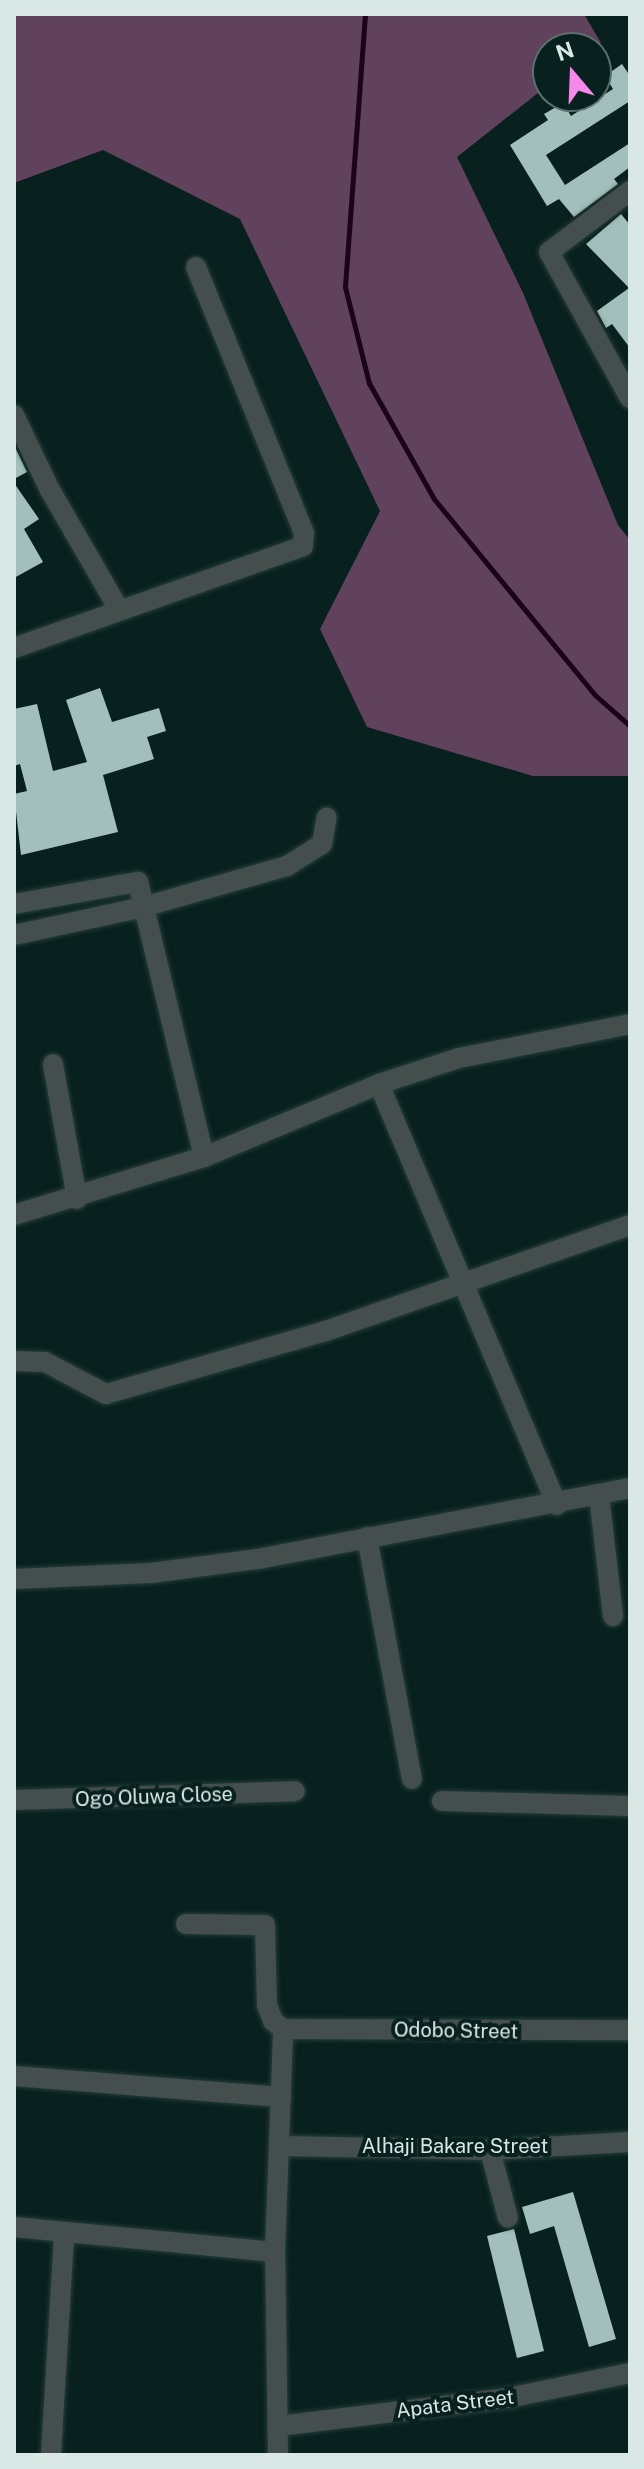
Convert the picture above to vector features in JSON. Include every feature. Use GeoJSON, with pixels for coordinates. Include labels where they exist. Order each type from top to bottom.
{"type":"FeatureCollection","features":[{"type":"Feature","properties":{"kind":"street"},"geometry":{"type":"LineString","coordinates":[[630,191],[549,252],[630,398]]}},
{"type":"Feature","properties":{"kind":"street"},"geometry":{"type":"LineString","coordinates":[[14,648],[118,608],[303,546],[304,533],[196,267]]}},
{"type":"Feature","properties":{"kind":"street"},"geometry":{"type":"LineString","coordinates":[[14,415],[50,490],[118,608]]}},
{"type":"Feature","properties":{"kind":"street"},"geometry":{"type":"LineString","coordinates":[[14,935],[143,907],[287,866],[322,844],[327,817]]}},
{"type":"Feature","properties":{"kind":"street"},"geometry":{"type":"LineString","coordinates":[[14,904],[138,882],[204,1157]]}},
{"type":"Feature","properties":{"kind":"street"},"geometry":{"type":"LineString","coordinates":[[14,1215],[77,1199],[204,1157],[379,1084],[459,1058],[630,1024]]}},
{"type":"Feature","properties":{"kind":"street"},"geometry":{"type":"LineString","coordinates":[[53,1064],[77,1199]]}},
{"type":"Feature","properties":{"kind":"street"},"geometry":{"type":"LineString","coordinates":[[379,1084],[557,1505]]}},
{"type":"Feature","properties":{"kind":"street"},"geometry":{"type":"LineString","coordinates":[[14,1361],[45,1362],[85,1387],[106,1394],[210,1368],[630,1225]]}},
{"type":"Feature","properties":{"kind":"street"},"geometry":{"type":"LineString","coordinates":[[14,1579],[151,1573],[258,1559],[557,1505],[630,1488]]}},
{"type":"Feature","properties":{"kind":"street"},"geometry":{"type":"LineString","coordinates":[[599,1495],[613,1616]]}},
{"type":"Feature","properties":{"kind":"street"},"geometry":{"type":"LineString","coordinates":[[367,1537],[412,1779]]}},
{"type":"Feature","properties":{"kind":"street","name":"Ogo Oluwa Close"},"geometry":{"type":"LineString","coordinates":[[14,1800],[295,1791]]}},
{"type":"Feature","properties":{"kind":"street"},"geometry":{"type":"LineString","coordinates":[[442,1801],[630,1806]]}},
{"type":"Feature","properties":{"kind":"street"},"geometry":{"type":"LineString","coordinates":[[186,1924],[265,1925],[267,2005],[273,2021],[283,2029],[275,2252],[278,2455]]}},
{"type":"Feature","properties":{"kind":"street","name":"Odobo Street"},"geometry":{"type":"LineString","coordinates":[[283,2029],[630,2030]]}},
{"type":"Feature","properties":{"kind":"street"},"geometry":{"type":"LineString","coordinates":[[14,2076],[281,2097]]}},
{"type":"Feature","properties":{"kind":"street","name":"Alhaji Bakare Street"},"geometry":{"type":"LineString","coordinates":[[281,2146],[490,2150],[630,2142]]}},
{"type":"Feature","properties":{"kind":"street"},"geometry":{"type":"LineString","coordinates":[[490,2150],[508,2218]]}},
{"type":"Feature","properties":{"kind":"street"},"geometry":{"type":"LineString","coordinates":[[14,2227],[64,2236],[275,2252]]}},
{"type":"Feature","properties":{"kind":"street"},"geometry":{"type":"LineString","coordinates":[[51,2455],[64,2236]]}},
{"type":"Feature","properties":{"kind":"street","name":"Apata Street"},"geometry":{"type":"LineString","coordinates":[[279,2426],[508,2398],[630,2373]]}},
{"type":"Feature","properties":{"kind":"shaded area"},"geometry":{"type":"Polygon","coordinates":[[[14,14],[584,14],[595,32],[532,32],[532,98],[457,157],[523,293],[618,525],[630,540],[630,776],[533,776],[367,727],[320,629],[380,511],[240,219],[103,150],[14,183],[14,14]]]}},
{"type":"Feature","properties":{"kind":"building"},"geometry":{"type":"Polygon","coordinates":[[[622,64],[630,76],[630,101],[546,155],[565,185],[630,143],[630,167],[614,179],[618,184],[574,217],[559,199],[547,206],[510,145],[548,120],[544,114],[547,112],[569,112],[571,116],[577,112],[612,112],[612,71],[622,64]]]}},
{"type":"Feature","properties":{"kind":"building"},"geometry":{"type":"Polygon","coordinates":[[[621,214],[630,225],[630,348],[612,324],[606,328],[597,311],[629,288],[586,244],[621,214]]]}},
{"type":"Feature","properties":{"kind":"building"},"geometry":{"type":"Polygon","coordinates":[[[14,445],[27,472],[14,479],[14,445]]]}},
{"type":"Feature","properties":{"kind":"building"},"geometry":{"type":"Polygon","coordinates":[[[14,483],[39,519],[24,529],[43,562],[14,578],[14,483]]]}},
{"type":"Feature","properties":{"kind":"building"},"geometry":{"type":"Polygon","coordinates":[[[100,688],[112,722],[159,708],[166,731],[147,737],[154,759],[103,775],[118,832],[21,855],[14,794],[27,791],[20,764],[14,766],[14,709],[37,704],[53,771],[87,762],[66,700],[100,688]]]}},
{"type":"Feature","properties":{"kind":"building"},"geometry":{"type":"Polygon","coordinates":[[[573,2192],[616,2339],[589,2347],[554,2226],[530,2234],[522,2207],[573,2192]]]}},
{"type":"Feature","properties":{"kind":"building"},"geometry":{"type":"Polygon","coordinates":[[[514,2229],[544,2351],[517,2358],[487,2236],[514,2229]]]}},
{"type":"Feature","properties":{"kind":"waterway"},"geometry":{"type":"LineString","coordinates":[[365,14],[345,287],[369,383],[434,499],[595,695],[630,726]]}}]}
